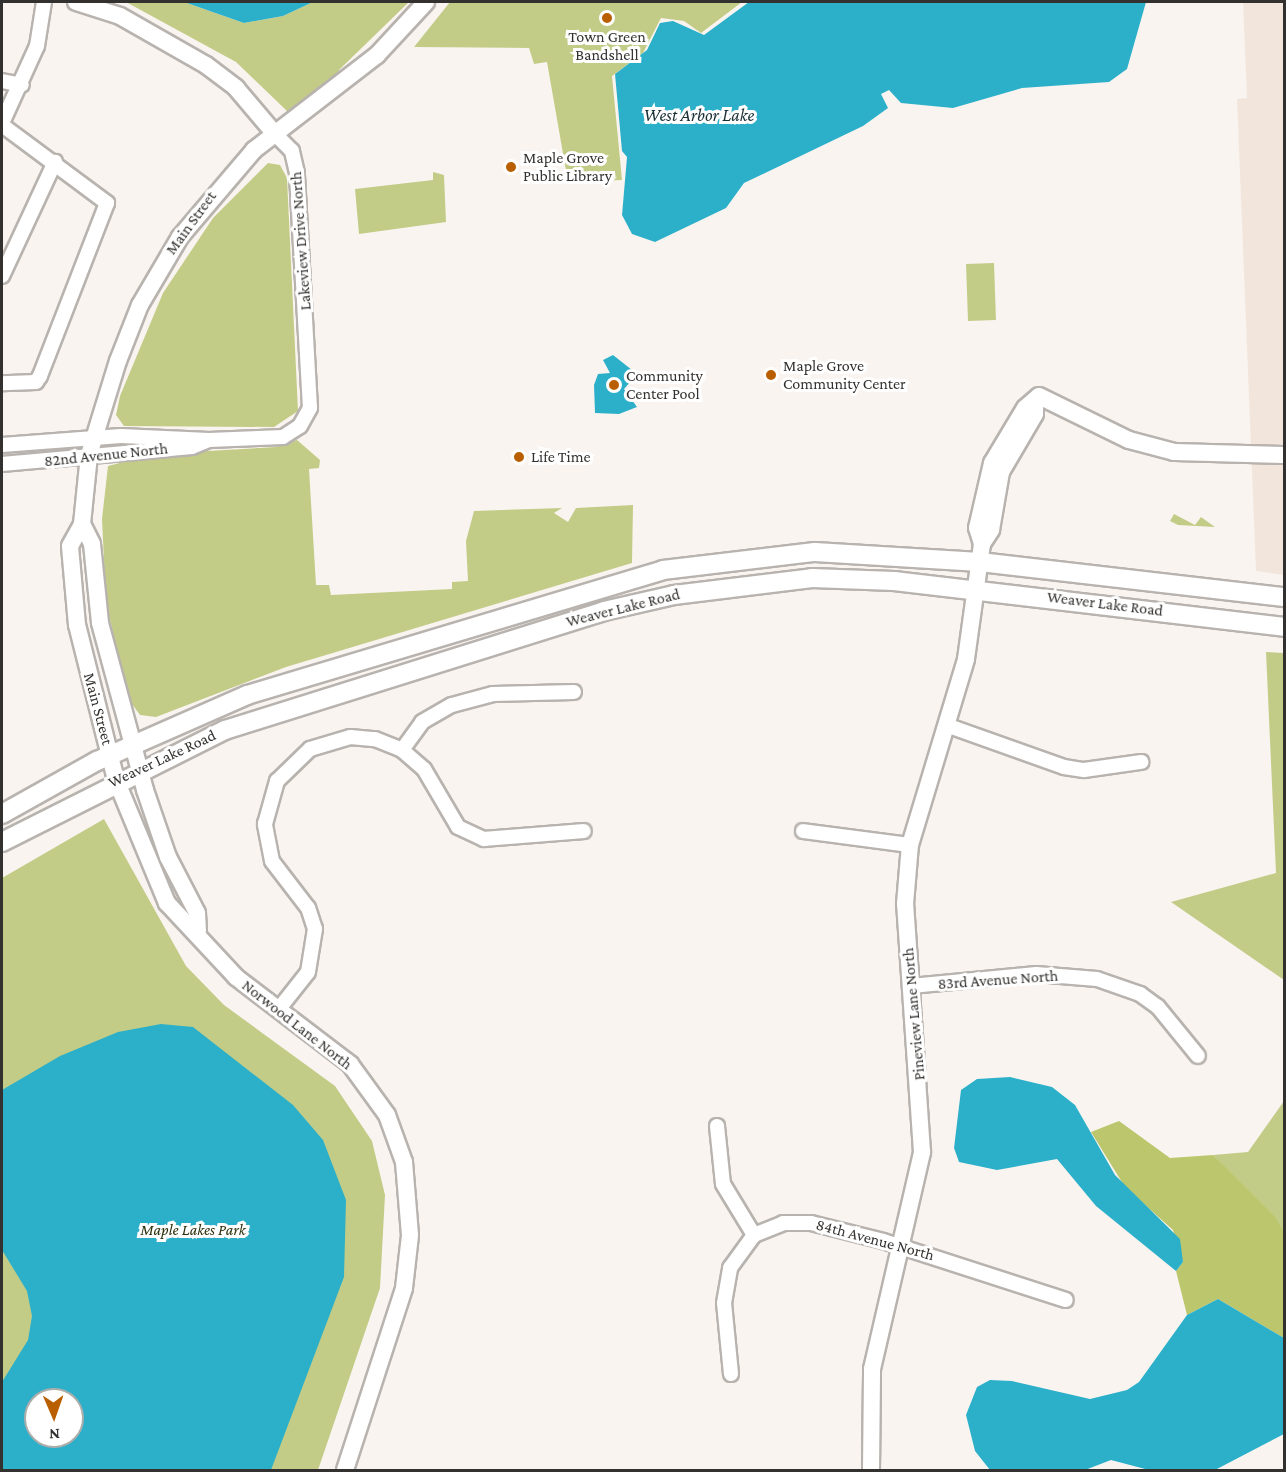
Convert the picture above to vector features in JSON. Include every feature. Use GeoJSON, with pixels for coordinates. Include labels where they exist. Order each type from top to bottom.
{"type":"FeatureCollection","features":[{"type":"Feature","properties":{"kind":"main road","name":"Weaver Lake Road"},"geometry":{"type":"LineString","coordinates":[[2,814],[133,744],[258,692],[663,570],[815,552],[981,553],[1284,597]]}},
{"type":"Feature","properties":{"kind":"main road","name":"Weaver Lake Road"},"geometry":{"type":"LineString","coordinates":[[2,842],[116,780],[297,704],[674,595],[812,578],[977,588],[1284,627]]}},
{"type":"Feature","properties":{"kind":"street"},"geometry":{"type":"LineString","coordinates":[[2,383],[36,382],[40,376],[68,294],[106,212],[102,195],[2,124],[22,85],[37,46],[44,2]]}},
{"type":"Feature","properties":{"kind":"street","name":"Lakeview Drive North"},"geometry":{"type":"LineString","coordinates":[[76,2],[120,16],[206,65],[236,88],[292,151],[297,173],[308,353],[306,418]]}},
{"type":"Feature","properties":{"kind":"street","name":"Main Street"},"geometry":{"type":"LineString","coordinates":[[110,755],[71,590],[70,546],[82,524],[94,438],[129,333],[163,263],[218,185],[275,134],[377,55],[426,2]]}},
{"type":"Feature","properties":{"kind":"street"},"geometry":{"type":"LineString","coordinates":[[2,81],[22,85]]}},
{"type":"Feature","properties":{"kind":"street"},"geometry":{"type":"LineString","coordinates":[[2,276],[55,162]]}},
{"type":"Feature","properties":{"kind":"street","name":"Pineview Lane North"},"geometry":{"type":"LineString","coordinates":[[871,1470],[872,1369],[903,1247],[922,1152],[905,904],[910,845],[966,659],[981,553],[991,530],[1001,472],[1035,414],[1037,399],[1129,440],[1174,452],[1284,455]]}},
{"type":"Feature","properties":{"kind":"street","name":"82nd Avenue North"},"geometry":{"type":"LineString","coordinates":[[2,464],[209,440],[283,437],[306,418]]}},
{"type":"Feature","properties":{"kind":"street","name":"82nd Avenue North"},"geometry":{"type":"LineString","coordinates":[[2,445],[94,438],[191,435],[209,440]]}},
{"type":"Feature","properties":{"kind":"street","name":"Main Street"},"geometry":{"type":"LineString","coordinates":[[82,524],[92,544],[100,623],[133,744]]}},
{"type":"Feature","properties":{"kind":"street"},"geometry":{"type":"LineString","coordinates":[[402,750],[423,722],[452,705],[512,692],[574,692]]}},
{"type":"Feature","properties":{"kind":"street"},"geometry":{"type":"LineString","coordinates":[[946,725],[1064,767],[1084,770],[1141,762]]}},
{"type":"Feature","properties":{"kind":"street"},"geometry":{"type":"LineString","coordinates":[[278,1011],[308,972],[316,951],[308,908],[284,880],[267,844],[269,800],[277,782],[292,762],[327,741],[375,739],[402,750],[424,769],[458,827],[472,835],[484,839],[584,831]]}},
{"type":"Feature","properties":{"kind":"street","name":"Norwood Lane North"},"geometry":{"type":"LineString","coordinates":[[133,744],[155,823],[197,913],[198,931]]}},
{"type":"Feature","properties":{"kind":"street","name":"Norwood Lane North"},"geometry":{"type":"LineString","coordinates":[[110,755],[116,780],[162,893],[183,923],[198,931],[236,976],[278,1011],[332,1048],[363,1078],[393,1130],[409,1183],[410,1236],[402,1298],[345,1470]]}},
{"type":"Feature","properties":{"kind":"street"},"geometry":{"type":"LineString","coordinates":[[803,831],[910,845]]}},
{"type":"Feature","properties":{"kind":"street","name":"83rd Avenue North"},"geometry":{"type":"LineString","coordinates":[[911,986],[1036,974],[1119,985],[1158,1007],[1198,1056]]}},
{"type":"Feature","properties":{"kind":"street"},"geometry":{"type":"LineString","coordinates":[[717,1126],[723,1184],[754,1236],[738,1252],[726,1285],[731,1374]]}},
{"type":"Feature","properties":{"kind":"street","name":"84th Avenue North"},"geometry":{"type":"LineString","coordinates":[[754,1236],[801,1221],[903,1247],[1066,1300]]}},
{"type":"Feature","properties":{"kind":"shaded area"},"geometry":{"type":"Polygon","coordinates":[[[1243,2],[1284,2],[1284,575],[1256,571],[1237,99],[1247,98],[1243,2]]]}},
{"type":"Feature","properties":{"kind":"green space"},"geometry":{"type":"Polygon","coordinates":[[[126,2],[184,2],[244,23],[283,16],[313,2],[409,2],[339,70],[338,77],[288,112],[236,62],[126,2]]]}},
{"type":"Feature","properties":{"kind":"green space"},"geometry":{"type":"Polygon","coordinates":[[[450,2],[742,2],[701,33],[684,21],[661,18],[643,53],[612,76],[622,180],[568,182],[547,62],[534,64],[529,48],[414,47],[450,2]]]}},
{"type":"Feature","properties":{"kind":"green space"},"geometry":{"type":"Polygon","coordinates":[[[268,163],[280,165],[287,178],[298,411],[274,427],[124,426],[116,415],[120,396],[163,293],[213,218],[268,163]]]}},
{"type":"Feature","properties":{"kind":"green space"},"geometry":{"type":"Polygon","coordinates":[[[433,172],[444,175],[446,222],[359,234],[355,189],[433,180],[433,172]]]}},
{"type":"Feature","properties":{"kind":"green space"},"geometry":{"type":"Polygon","coordinates":[[[994,263],[996,320],[968,321],[966,264],[994,263]]]}},
{"type":"Feature","properties":{"kind":"green space"},"geometry":{"type":"Polygon","coordinates":[[[297,440],[320,460],[319,468],[309,469],[316,585],[329,585],[331,595],[452,589],[452,582],[468,581],[466,541],[474,511],[562,508],[554,513],[568,522],[576,508],[633,505],[632,563],[286,667],[156,717],[140,715],[129,700],[106,603],[102,519],[108,466],[154,454],[276,447],[297,440]]]}},
{"type":"Feature","properties":{"kind":"green space"},"geometry":{"type":"Polygon","coordinates":[[[1174,514],[1195,525],[1201,517],[1215,527],[1178,525],[1170,521],[1174,514]]]}},
{"type":"Feature","properties":{"kind":"green space"},"geometry":{"type":"Polygon","coordinates":[[[1266,652],[1284,653],[1284,980],[1171,902],[1276,873],[1266,652]]]}},
{"type":"Feature","properties":{"kind":"green space","name":"Maple Lakes Park"},"geometry":{"type":"Polygon","coordinates":[[[104,819],[186,966],[224,1005],[335,1086],[372,1141],[385,1195],[380,1288],[318,1470],[2,1470],[2,878],[104,819]]]}},
{"type":"Feature","properties":{"kind":"green space"},"geometry":{"type":"Polygon","coordinates":[[[1284,1101],[1284,1232],[1213,1155],[1248,1152],[1284,1101]]]}},
{"type":"Feature","properties":{"kind":"green space"},"geometry":{"type":"Polygon","coordinates":[[[1119,1121],[1170,1158],[1213,1155],[1275,1217],[1284,1232],[1284,1338],[1218,1299],[1187,1315],[1176,1271],[1183,1262],[1173,1230],[1125,1187],[1091,1132],[1119,1121]]]}},
{"type":"Feature","properties":{"kind":"water"},"geometry":{"type":"Polygon","coordinates":[[[184,2],[313,2],[283,16],[244,23],[184,2]]]}},
{"type":"Feature","properties":{"kind":"water","name":"West Arbor Lake"},"geometry":{"type":"Polygon","coordinates":[[[749,2],[1146,2],[1127,69],[1109,82],[1022,88],[953,108],[901,103],[889,90],[881,94],[888,108],[863,126],[744,183],[726,208],[655,242],[632,234],[622,215],[627,157],[622,151],[615,74],[647,50],[660,23],[673,21],[704,35],[749,2]]]}},
{"type":"Feature","properties":{"kind":"water","name":"Community Center Pool"},"geometry":{"type":"Polygon","coordinates":[[[613,355],[632,370],[632,380],[624,389],[637,407],[619,414],[595,413],[594,385],[598,374],[610,373],[603,360],[613,355]]]}},
{"type":"Feature","properties":{"kind":"water","name":"Maple Lakes Park"},"geometry":{"type":"Polygon","coordinates":[[[161,1024],[193,1027],[293,1105],[323,1140],[346,1200],[344,1277],[271,1470],[2,1470],[2,1382],[28,1340],[32,1316],[27,1291],[2,1250],[2,1090],[60,1056],[118,1032],[161,1024]]]}},
{"type":"Feature","properties":{"kind":"water"},"geometry":{"type":"Polygon","coordinates":[[[1010,1077],[1052,1087],[1075,1105],[1115,1175],[1180,1239],[1183,1262],[1176,1271],[1096,1206],[1057,1159],[997,1170],[959,1162],[954,1148],[961,1090],[977,1079],[1010,1077]]]}},
{"type":"Feature","properties":{"kind":"water"},"geometry":{"type":"Polygon","coordinates":[[[1218,1299],[1284,1338],[1284,1434],[1215,1470],[1149,1470],[1111,1460],[1085,1470],[990,1470],[975,1451],[966,1415],[977,1387],[990,1380],[1012,1381],[1090,1399],[1127,1390],[1139,1382],[1187,1315],[1218,1299]]]}},
{"type":"Feature","properties":{"kind":"place","name":"Town Green Bandshell"},"geometry":{"type":"Point","coordinates":[607,18]}},
{"type":"Feature","properties":{"kind":"place","name":"Maple Grove Public Library"},"geometry":{"type":"Point","coordinates":[511,167]}},
{"type":"Feature","properties":{"kind":"place","name":"Maple Grove Community Center"},"geometry":{"type":"Point","coordinates":[771,375]}},
{"type":"Feature","properties":{"kind":"place","name":"Community Center Pool"},"geometry":{"type":"Point","coordinates":[614,385]}},
{"type":"Feature","properties":{"kind":"place","name":"Life Time"},"geometry":{"type":"Point","coordinates":[519,457]}}]}
